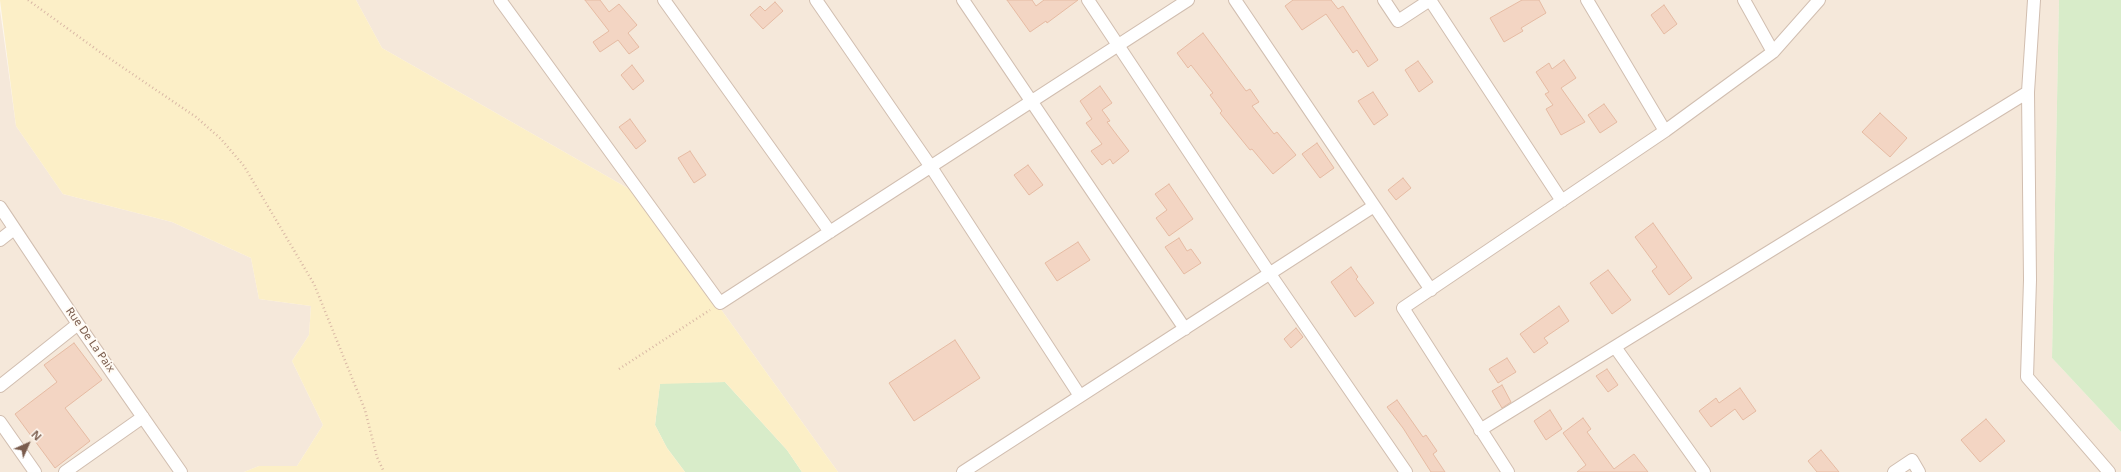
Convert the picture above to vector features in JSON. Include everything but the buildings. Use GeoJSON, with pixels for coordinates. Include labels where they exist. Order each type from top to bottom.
{"type":"FeatureCollection","features":[{"type":"Feature","properties":{"kind":"street"},"geometry":{"type":"LineString","coordinates":[[500,0],[720,304],[1188,0]]}},
{"type":"Feature","properties":{"kind":"street"},"geometry":{"type":"LineString","coordinates":[[664,0],[830,232]]}},
{"type":"Feature","properties":{"kind":"street"},"geometry":{"type":"LineString","coordinates":[[816,0],[931,167],[1080,396]]}},
{"type":"Feature","properties":{"kind":"street"},"geometry":{"type":"LineString","coordinates":[[963,0],[1185,328]]}},
{"type":"Feature","properties":{"kind":"street"},"geometry":{"type":"LineString","coordinates":[[1088,0],[1270,274],[1406,472]]}},
{"type":"Feature","properties":{"kind":"street"},"geometry":{"type":"LineString","coordinates":[[1235,0],[1431,290]]}},
{"type":"Feature","properties":{"kind":"street"},"geometry":{"type":"LineString","coordinates":[[1384,0],[1398,21],[1430,0],[1562,201]]}},
{"type":"Feature","properties":{"kind":"street"},"geometry":{"type":"LineString","coordinates":[[1587,0],[1665,131]]}},
{"type":"Feature","properties":{"kind":"street"},"geometry":{"type":"LineString","coordinates":[[1744,0],[1773,52]]}},
{"type":"Feature","properties":{"kind":"street"},"geometry":{"type":"LineString","coordinates":[[1508,472],[1403,308],[1665,131],[1773,52],[1819,0]]}},
{"type":"Feature","properties":{"kind":"street"},"geometry":{"type":"LineString","coordinates":[[2034,0],[2028,92],[2030,280],[2027,377],[2109,472]]}},
{"type":"Feature","properties":{"kind":"street"},"geometry":{"type":"LineString","coordinates":[[1480,430],[2028,92]]}},
{"type":"Feature","properties":{"kind":"street"},"geometry":{"type":"LineString","coordinates":[[964,472],[1374,206]]}},
{"type":"Feature","properties":{"kind":"street","name":"Rue De La Paix"},"geometry":{"type":"LineString","coordinates":[[0,208],[78,324],[182,472]]}},
{"type":"Feature","properties":{"kind":"street"},"geometry":{"type":"LineString","coordinates":[[0,240],[14,229]]}},
{"type":"Feature","properties":{"kind":"street"},"geometry":{"type":"LineString","coordinates":[[0,386],[78,324]]}},
{"type":"Feature","properties":{"kind":"street"},"geometry":{"type":"LineString","coordinates":[[1615,346],[1704,472]]}},
{"type":"Feature","properties":{"kind":"street"},"geometry":{"type":"LineString","coordinates":[[65,472],[143,417]]}},
{"type":"Feature","properties":{"kind":"street"},"geometry":{"type":"LineString","coordinates":[[0,422],[35,472]]}},
{"type":"Feature","properties":{"kind":"street"},"geometry":{"type":"LineString","coordinates":[[1894,472],[1912,460],[1919,472]]}},
{"type":"Feature","properties":{"kind":"path"},"geometry":{"type":"LineString","coordinates":[[28,0],[100,52],[196,117],[221,139],[244,166],[264,197],[314,284],[365,410],[377,457],[384,472]]}},
{"type":"Feature","properties":{"kind":"path"},"geometry":{"type":"LineString","coordinates":[[619,369],[720,304]]}},
{"type":"Feature","properties":{"kind":"shaded area"},"geometry":{"type":"Polygon","coordinates":[[[356,0],[2059,0],[2052,358],[2121,432],[2121,472],[838,472],[638,194],[382,48],[356,0]]]}},
{"type":"Feature","properties":{"kind":"shaded area"},"geometry":{"type":"Polygon","coordinates":[[[0,10],[16,126],[63,194],[172,222],[251,258],[259,299],[311,306],[309,335],[292,361],[323,425],[297,466],[259,466],[244,472],[0,472],[0,10]]]}},
{"type":"Feature","properties":{"kind":"green space"},"geometry":{"type":"Polygon","coordinates":[[[2059,0],[2121,0],[2121,432],[2052,358],[2059,0]]]}},
{"type":"Feature","properties":{"kind":"green space"},"geometry":{"type":"Polygon","coordinates":[[[725,382],[787,450],[802,472],[685,472],[667,448],[655,425],[660,383],[725,382]]]}},
{"type":"Feature","properties":{"kind":"sand"},"geometry":{"type":"Polygon","coordinates":[[[0,0],[356,0],[382,48],[638,194],[838,472],[802,472],[787,450],[725,382],[660,384],[655,425],[667,448],[685,472],[244,472],[259,466],[297,466],[323,425],[292,361],[309,335],[311,306],[259,299],[251,258],[172,222],[63,194],[16,126],[0,0]]]}}]}
